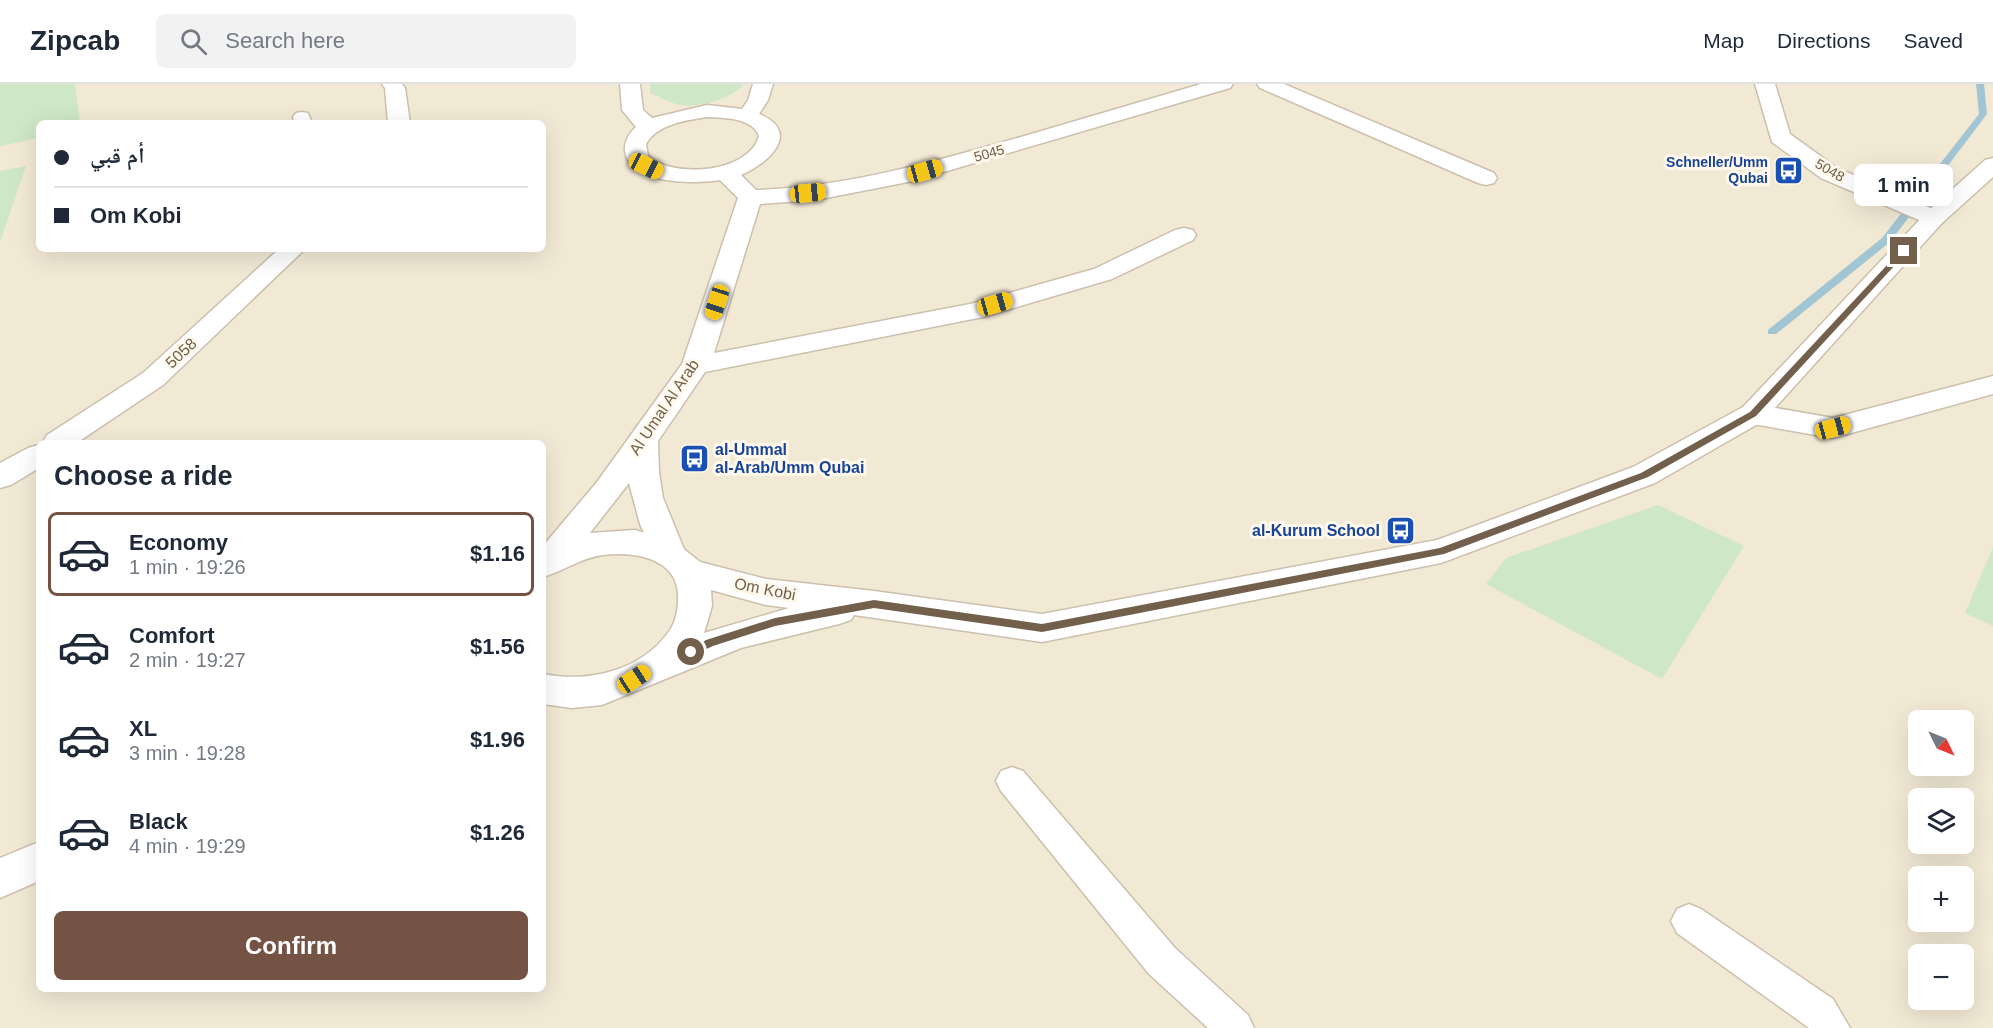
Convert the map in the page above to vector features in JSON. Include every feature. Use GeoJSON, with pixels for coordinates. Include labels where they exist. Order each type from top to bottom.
{"type":"FeatureCollection","features":[{"type":"Feature","properties":{"kind":"street"},"geometry":{"type":"LineString","coordinates":[[392,84],[395,88],[399,120]]}},
{"type":"Feature","properties":{"kind":"street"},"geometry":{"type":"LineString","coordinates":[[630,84],[631,111],[640,121],[651,127]]}},
{"type":"Feature","properties":{"kind":"street"},"geometry":{"type":"LineString","coordinates":[[747,116],[758,100],[763,84]]}},
{"type":"Feature","properties":{"kind":"street","name":"5045"},"geometry":{"type":"LineString","coordinates":[[750,197],[845,189],[902,178],[1223,84]]}},
{"type":"Feature","properties":{"kind":"street"},"geometry":{"type":"LineString","coordinates":[[1268,84],[1486,178]]}},
{"type":"Feature","properties":{"kind":"street","name":"5048"},"geometry":{"type":"LineString","coordinates":[[1765,84],[1780,137],[1829,172],[1934,218]]}},
{"type":"Feature","properties":{"kind":"street"},"geometry":{"type":"LineString","coordinates":[[707,111],[747,116],[767,129],[770,137],[767,146],[759,155],[745,165],[707,175],[672,175],[646,166],[638,159],[635,150],[637,142],[651,127],[677,116],[707,111]]}},
{"type":"Feature","properties":{"kind":"street","name":"Om Kobi"},"geometry":{"type":"LineString","coordinates":[[546,563],[574,549],[600,543],[626,542],[649,545],[679,562],[766,592],[874,604],[1042,628],[1441,551],[1644,475],[1753,414],[1934,218],[1993,165]]}},
{"type":"Feature","properties":{"kind":"street"},"geometry":{"type":"LineString","coordinates":[[725,172],[750,197]]}},
{"type":"Feature","properties":{"kind":"street","name":"Al Umal Al Arab"},"geometry":{"type":"LineString","coordinates":[[546,563],[608,490],[696,364],[750,197]]}},
{"type":"Feature","properties":{"kind":"street"},"geometry":{"type":"LineString","coordinates":[[696,364],[974,311],[1103,274],[1184,235]]}},
{"type":"Feature","properties":{"kind":"street","name":"5058"},"geometry":{"type":"LineString","coordinates":[[61,440],[153,379],[290,252]]}},
{"type":"Feature","properties":{"kind":"street"},"geometry":{"type":"LineString","coordinates":[[1753,414],[1833,428],[1993,385]]}},
{"type":"Feature","properties":{"kind":"street"},"geometry":{"type":"LineString","coordinates":[[634,679],[668,656],[690,627],[697,597],[651,516],[642,481],[643,439]]}},
{"type":"Feature","properties":{"kind":"street"},"geometry":{"type":"LineString","coordinates":[[0,477],[36,457]]}},
{"type":"Feature","properties":{"kind":"street"},"geometry":{"type":"LineString","coordinates":[[546,690],[564,694],[599,691],[634,679],[710,643],[742,632],[775,622],[874,604]]}},
{"type":"Feature","properties":{"kind":"street"},"geometry":{"type":"LineString","coordinates":[[0,878],[36,862]]}},
{"type":"Feature","properties":{"kind":"lane"},"geometry":{"type":"LineString","coordinates":[[1012,781],[1162,961],[1235,1028]]}},
{"type":"Feature","properties":{"kind":"lane"},"geometry":{"type":"LineString","coordinates":[[1689,921],[1820,1012],[1831,1028]]}},
{"type":"Feature","properties":{"kind":"shaded area"},"geometry":{"type":"Polygon","coordinates":[[[0,84],[1993,84],[1993,1028],[0,1028],[0,84]]]}},
{"type":"Feature","properties":{"kind":"green space"},"geometry":{"type":"Polygon","coordinates":[[[0,84],[75,84],[80,120],[36,120],[36,139],[0,146],[0,84]]]}},
{"type":"Feature","properties":{"kind":"green space"},"geometry":{"type":"Polygon","coordinates":[[[650,84],[742,84],[743,86],[712,102],[685,105],[673,103],[650,93],[650,84]]]}},
{"type":"Feature","properties":{"kind":"green space"},"geometry":{"type":"Polygon","coordinates":[[[26,166],[0,242],[0,171],[26,166]]]}},
{"type":"Feature","properties":{"kind":"green space"},"geometry":{"type":"Polygon","coordinates":[[[1658,505],[1744,546],[1662,679],[1486,584],[1506,558],[1658,505]]]}},
{"type":"Feature","properties":{"kind":"green space"},"geometry":{"type":"Polygon","coordinates":[[[1993,547],[1993,626],[1965,613],[1993,547]]]}},
{"type":"Feature","properties":{"kind":"waterway"},"geometry":{"type":"LineString","coordinates":[[1772,332],[1886,240],[1983,114],[1980,84]]}},
{"type":"Feature","properties":{"kind":"place","name":"Schneller/Umm Qubai"},"geometry":{"type":"Point","coordinates":[1789,170]}},
{"type":"Feature","properties":{"kind":"place","name":"al-Ummal al-Arab/Umm Qubai"},"geometry":{"type":"Point","coordinates":[694,458]}},
{"type":"Feature","properties":{"kind":"place","name":"al-Kurum School"},"geometry":{"type":"Point","coordinates":[1401,530]}},
{"type":"Feature","properties":{"kind":"route"},"geometry":{"type":"LineString","coordinates":[[691,652],[710,643],[775,622],[874,604],[1042,628],[1441,551],[1644,475],[1753,414],[1904,251]]}}]}
